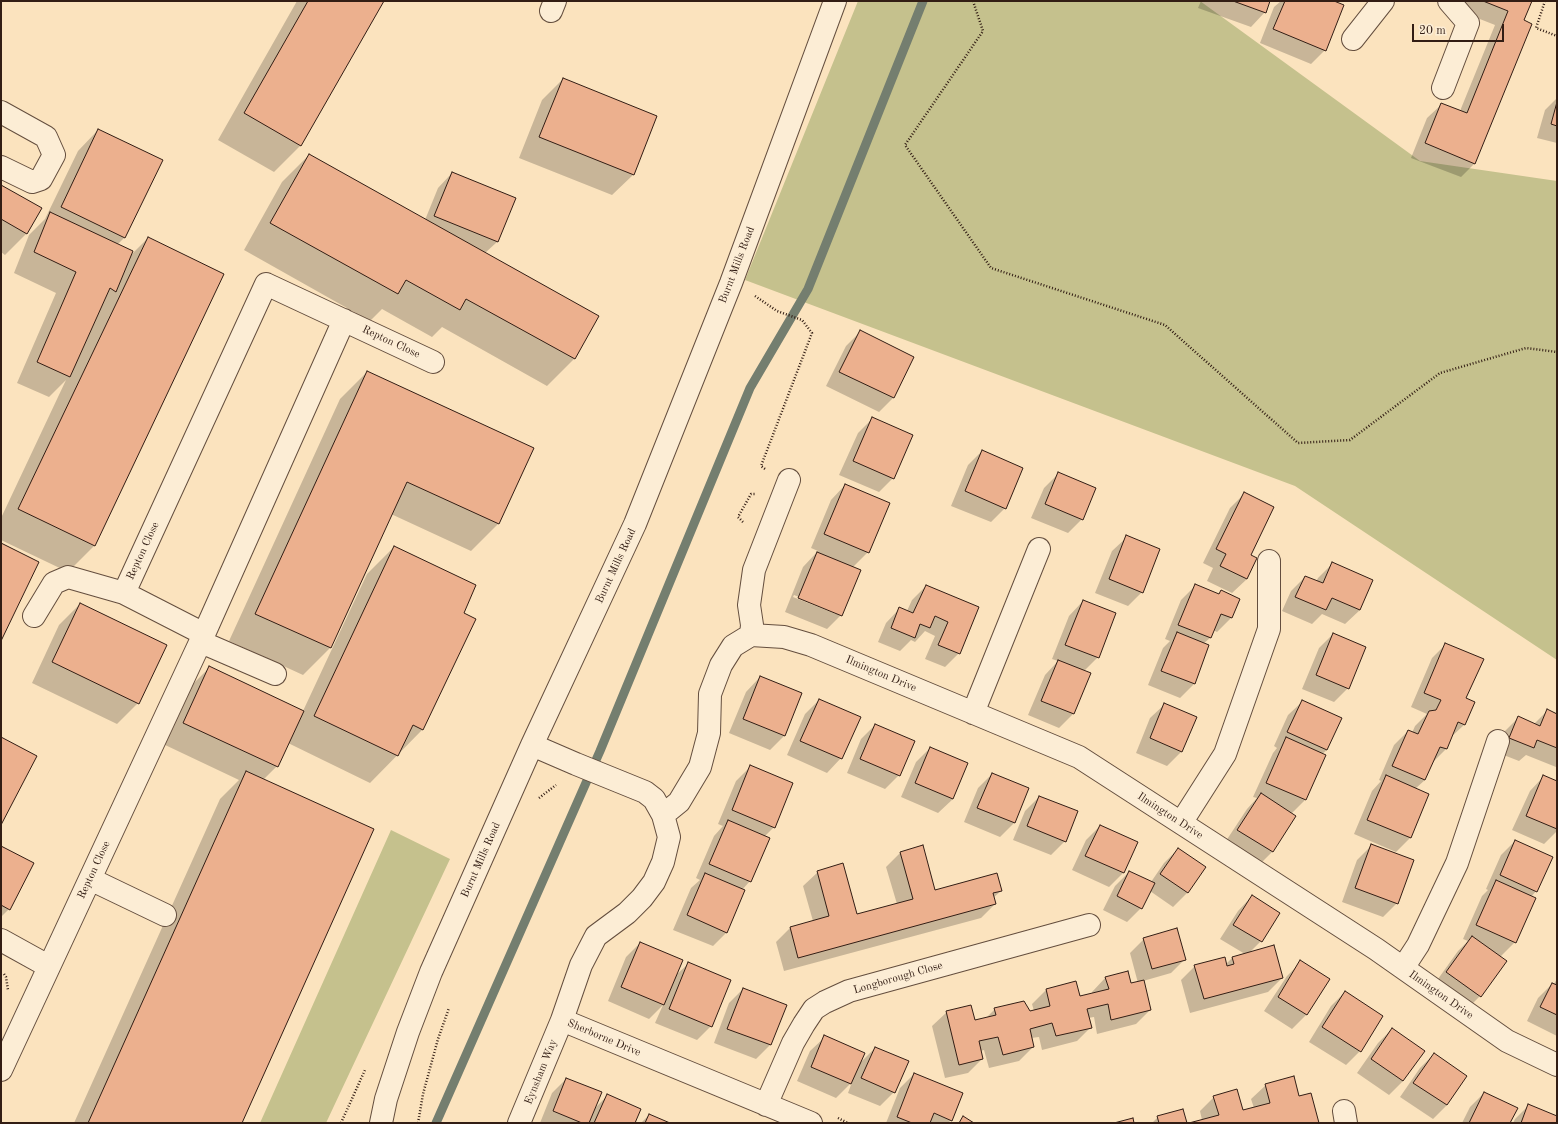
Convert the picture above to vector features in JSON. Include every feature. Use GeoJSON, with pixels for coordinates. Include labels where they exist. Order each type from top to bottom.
{"type":"FeatureCollection","features":[{"type":"Feature","properties":{"kind":"street","name":"Burnt Mills Road"},"geometry":{"type":"LineString","coordinates":[[381,1123],[388,1091],[408,1032],[431,972],[532,744],[635,524],[731,283],[835,1]]}},
{"type":"Feature","properties":{"kind":"street"},"geometry":{"type":"LineString","coordinates":[[1353,40],[1383,1]]}},
{"type":"Feature","properties":{"kind":"street"},"geometry":{"type":"LineString","coordinates":[[1443,88],[1468,23],[1449,1]]}},
{"type":"Feature","properties":{"kind":"street"},"geometry":{"type":"LineString","coordinates":[[1,112],[46,137],[54,155],[41,179],[32,182],[1,167]]}},
{"type":"Feature","properties":{"kind":"street","name":"Repton Close"},"geometry":{"type":"LineString","coordinates":[[1,1070],[48,966],[202,638],[124,593],[266,284],[432,362]]}},
{"type":"Feature","properties":{"kind":"street"},"geometry":{"type":"LineString","coordinates":[[275,674],[202,638],[344,320]]}},
{"type":"Feature","properties":{"kind":"street"},"geometry":{"type":"LineString","coordinates":[[663,815],[679,802],[700,767],[709,733],[710,694],[721,665],[733,646],[751,635],[752,625],[749,605],[754,570],[789,480]]}},
{"type":"Feature","properties":{"kind":"street"},"geometry":{"type":"LineString","coordinates":[[973,712],[1039,549]]}},
{"type":"Feature","properties":{"kind":"street"},"geometry":{"type":"LineString","coordinates":[[1181,823],[1225,754],[1269,629],[1269,561]]}},
{"type":"Feature","properties":{"kind":"street"},"geometry":{"type":"LineString","coordinates":[[34,616],[54,583],[68,577],[124,593]]}},
{"type":"Feature","properties":{"kind":"street","name":"Ilmington Drive"},"geometry":{"type":"LineString","coordinates":[[751,635],[784,637],[811,645],[1079,757],[1376,949],[1507,1041],[1557,1065]]}},
{"type":"Feature","properties":{"kind":"street"},"geometry":{"type":"LineString","coordinates":[[1403,968],[1418,945],[1457,863],[1498,741]]}},
{"type":"Feature","properties":{"kind":"street","name":"Sherborne Drive"},"geometry":{"type":"LineString","coordinates":[[532,744],[576,764],[645,792],[654,799],[663,815],[669,837],[663,862],[654,882],[642,898],[627,913],[596,936],[581,965],[562,1020],[811,1123]]}},
{"type":"Feature","properties":{"kind":"street"},"geometry":{"type":"LineString","coordinates":[[90,879],[165,915]]}},
{"type":"Feature","properties":{"kind":"street","name":"Longborough Close"},"geometry":{"type":"LineString","coordinates":[[766,1105],[793,1043],[814,1009],[825,1002],[849,991],[1089,925]]}},
{"type":"Feature","properties":{"kind":"street"},"geometry":{"type":"LineString","coordinates":[[1,940],[48,966]]}},
{"type":"Feature","properties":{"kind":"street","name":"Eynsham Way"},"geometry":{"type":"LineString","coordinates":[[519,1123],[562,1020]]}},
{"type":"Feature","properties":{"kind":"path"},"geometry":{"type":"LineString","coordinates":[[974,1],[983,31],[905,145],[992,268],[1165,325],[1298,443],[1350,440],[1440,373],[1526,348],[1557,352]]}},
{"type":"Feature","properties":{"kind":"path"},"geometry":{"type":"LineString","coordinates":[[1545,1],[1536,28],[1557,36]]}},
{"type":"Feature","properties":{"kind":"path"},"geometry":{"type":"LineString","coordinates":[[777,311],[802,320],[812,333],[761,466],[776,475],[789,480]]}},
{"type":"Feature","properties":{"kind":"path"},"geometry":{"type":"LineString","coordinates":[[534,803],[555,786],[560,784]]}},
{"type":"Feature","properties":{"kind":"path"},"geometry":{"type":"LineString","coordinates":[[1,969],[6,977],[8,990],[7,997]]}},
{"type":"Feature","properties":{"kind":"path"},"geometry":{"type":"LineString","coordinates":[[418,1123],[423,1094],[438,1039],[450,1003]]}},
{"type":"Feature","properties":{"kind":"path"},"geometry":{"type":"LineString","coordinates":[[834,1116],[848,1123]]}},
{"type":"Feature","properties":{"kind":"shaded area"},"geometry":{"type":"Polygon","coordinates":[[[858,1],[1200,1],[1420,161],[1557,181],[1557,660],[1295,486],[745,280],[858,1]]]}},
{"type":"Feature","properties":{"kind":"shaded area"},"geometry":{"type":"Polygon","coordinates":[[[391,830],[450,859],[326,1123],[260,1123],[391,830]]]}},
{"type":"Feature","properties":{"kind":"building"},"geometry":{"type":"Polygon","coordinates":[[[308,1],[384,1],[301,146],[244,113],[308,1]]]}},
{"type":"Feature","properties":{"kind":"building"},"geometry":{"type":"Polygon","coordinates":[[[1233,1],[1270,1],[1266,13],[1233,1]]]}},
{"type":"Feature","properties":{"kind":"building"},"geometry":{"type":"Polygon","coordinates":[[[1285,1],[1334,1],[1344,5],[1326,51],[1273,29],[1285,1]]]}},
{"type":"Feature","properties":{"kind":"building"},"geometry":{"type":"Polygon","coordinates":[[[1483,1],[1532,1],[1524,20],[1532,24],[1475,164],[1425,143],[1441,103],[1467,113],[1508,11],[1483,1]]]}},
{"type":"Feature","properties":{"kind":"building"},"geometry":{"type":"Polygon","coordinates":[[[563,78],[657,116],[634,175],[539,137],[563,78]]]}},
{"type":"Feature","properties":{"kind":"building"},"geometry":{"type":"Polygon","coordinates":[[[1557,102],[1557,126],[1551,124],[1557,102]]]}},
{"type":"Feature","properties":{"kind":"building"},"geometry":{"type":"Polygon","coordinates":[[[98,129],[163,160],[125,238],[61,207],[98,129]]]}},
{"type":"Feature","properties":{"kind":"building"},"geometry":{"type":"Polygon","coordinates":[[[309,154],[599,316],[575,359],[466,299],[460,310],[406,280],[398,294],[270,223],[309,154]]]}},
{"type":"Feature","properties":{"kind":"building"},"geometry":{"type":"Polygon","coordinates":[[[452,172],[516,198],[498,242],[434,216],[452,172]]]}},
{"type":"Feature","properties":{"kind":"building"},"geometry":{"type":"Polygon","coordinates":[[[1,185],[42,208],[27,234],[1,219],[1,185]]]}},
{"type":"Feature","properties":{"kind":"building"},"geometry":{"type":"Polygon","coordinates":[[[50,212],[133,251],[116,292],[110,288],[70,377],[37,362],[76,272],[34,252],[50,212]]]}},
{"type":"Feature","properties":{"kind":"building"},"geometry":{"type":"Polygon","coordinates":[[[148,237],[224,274],[95,546],[18,509],[148,237]]]}},
{"type":"Feature","properties":{"kind":"building"},"geometry":{"type":"Polygon","coordinates":[[[860,330],[914,357],[894,398],[839,372],[860,330]]]}},
{"type":"Feature","properties":{"kind":"building"},"geometry":{"type":"Polygon","coordinates":[[[367,371],[534,448],[499,524],[407,482],[331,648],[255,614],[367,371]]]}},
{"type":"Feature","properties":{"kind":"building"},"geometry":{"type":"Polygon","coordinates":[[[872,417],[913,435],[894,479],[853,461],[872,417]]]}},
{"type":"Feature","properties":{"kind":"building"},"geometry":{"type":"Polygon","coordinates":[[[982,450],[1023,468],[1006,509],[965,491],[982,450]]]}},
{"type":"Feature","properties":{"kind":"building"},"geometry":{"type":"Polygon","coordinates":[[[1058,472],[1096,488],[1083,520],[1045,504],[1058,472]]]}},
{"type":"Feature","properties":{"kind":"building"},"geometry":{"type":"Polygon","coordinates":[[[845,484],[890,503],[869,553],[824,534],[845,484]]]}},
{"type":"Feature","properties":{"kind":"building"},"geometry":{"type":"Polygon","coordinates":[[[1244,492],[1274,507],[1251,555],[1257,558],[1247,579],[1220,566],[1226,554],[1216,549],[1244,492]]]}},
{"type":"Feature","properties":{"kind":"building"},"geometry":{"type":"Polygon","coordinates":[[[1126,535],[1160,549],[1143,593],[1109,579],[1126,535]]]}},
{"type":"Feature","properties":{"kind":"building"},"geometry":{"type":"Polygon","coordinates":[[[1,543],[39,562],[1,641],[1,543]]]}},
{"type":"Feature","properties":{"kind":"building"},"geometry":{"type":"Polygon","coordinates":[[[394,546],[476,585],[464,613],[476,619],[423,730],[413,725],[398,756],[314,716],[394,546]]]}},
{"type":"Feature","properties":{"kind":"building"},"geometry":{"type":"Polygon","coordinates":[[[817,552],[861,570],[842,616],[798,598],[817,552]]]}},
{"type":"Feature","properties":{"kind":"building"},"geometry":{"type":"Polygon","coordinates":[[[1332,562],[1373,580],[1360,610],[1332,598],[1326,610],[1295,597],[1305,576],[1323,583],[1332,562]]]}},
{"type":"Feature","properties":{"kind":"building"},"geometry":{"type":"Polygon","coordinates":[[[1195,584],[1219,594],[1221,590],[1240,599],[1232,618],[1221,614],[1211,638],[1178,625],[1195,584]]]}},
{"type":"Feature","properties":{"kind":"building"},"geometry":{"type":"Polygon","coordinates":[[[926,585],[979,607],[960,654],[938,645],[948,622],[935,616],[930,628],[920,624],[915,638],[891,628],[899,607],[913,613],[926,585]]]}},
{"type":"Feature","properties":{"kind":"building"},"geometry":{"type":"Polygon","coordinates":[[[1083,600],[1116,613],[1099,658],[1065,645],[1083,600]]]}},
{"type":"Feature","properties":{"kind":"building"},"geometry":{"type":"Polygon","coordinates":[[[80,603],[167,645],[139,704],[52,662],[80,603]]]}},
{"type":"Feature","properties":{"kind":"building"},"geometry":{"type":"Polygon","coordinates":[[[1177,632],[1209,645],[1195,684],[1161,671],[1177,632]]]}},
{"type":"Feature","properties":{"kind":"building"},"geometry":{"type":"Polygon","coordinates":[[[1333,633],[1366,647],[1349,689],[1316,675],[1333,633]]]}},
{"type":"Feature","properties":{"kind":"building"},"geometry":{"type":"Polygon","coordinates":[[[1445,643],[1484,659],[1466,698],[1475,702],[1465,725],[1458,722],[1447,749],[1440,747],[1425,780],[1392,766],[1408,730],[1418,734],[1429,711],[1436,710],[1441,700],[1424,693],[1445,643]]]}},
{"type":"Feature","properties":{"kind":"building"},"geometry":{"type":"Polygon","coordinates":[[[1058,660],[1091,673],[1074,714],[1041,701],[1058,660]]]}},
{"type":"Feature","properties":{"kind":"building"},"geometry":{"type":"Polygon","coordinates":[[[209,666],[304,711],[278,767],[183,723],[209,666]]]}},
{"type":"Feature","properties":{"kind":"building"},"geometry":{"type":"Polygon","coordinates":[[[760,676],[802,693],[785,736],[743,719],[760,676]]]}},
{"type":"Feature","properties":{"kind":"building"},"geometry":{"type":"Polygon","coordinates":[[[819,699],[861,717],[842,759],[800,741],[819,699]]]}},
{"type":"Feature","properties":{"kind":"building"},"geometry":{"type":"Polygon","coordinates":[[[1302,700],[1342,718],[1327,750],[1287,732],[1302,700]]]}},
{"type":"Feature","properties":{"kind":"building"},"geometry":{"type":"Polygon","coordinates":[[[1164,703],[1197,717],[1182,752],[1150,738],[1164,703]]]}},
{"type":"Feature","properties":{"kind":"building"},"geometry":{"type":"Polygon","coordinates":[[[1547,709],[1557,714],[1557,748],[1537,740],[1534,748],[1509,738],[1518,716],[1540,726],[1547,709]]]}},
{"type":"Feature","properties":{"kind":"building"},"geometry":{"type":"Polygon","coordinates":[[[875,724],[915,741],[900,776],[860,759],[875,724]]]}},
{"type":"Feature","properties":{"kind":"building"},"geometry":{"type":"Polygon","coordinates":[[[1,737],[37,756],[1,825],[1,737]]]}},
{"type":"Feature","properties":{"kind":"building"},"geometry":{"type":"Polygon","coordinates":[[[1286,737],[1326,755],[1306,800],[1266,783],[1286,737]]]}},
{"type":"Feature","properties":{"kind":"building"},"geometry":{"type":"Polygon","coordinates":[[[930,747],[968,763],[953,799],[915,783],[930,747]]]}},
{"type":"Feature","properties":{"kind":"building"},"geometry":{"type":"Polygon","coordinates":[[[750,765],[793,783],[775,828],[732,810],[750,765]]]}},
{"type":"Feature","properties":{"kind":"building"},"geometry":{"type":"Polygon","coordinates":[[[246,771],[374,829],[242,1123],[88,1123],[246,771]]]}},
{"type":"Feature","properties":{"kind":"building"},"geometry":{"type":"Polygon","coordinates":[[[992,773],[1029,788],[1015,823],[977,808],[992,773]]]}},
{"type":"Feature","properties":{"kind":"building"},"geometry":{"type":"Polygon","coordinates":[[[1386,775],[1429,794],[1411,838],[1367,820],[1386,775]]]}},
{"type":"Feature","properties":{"kind":"building"},"geometry":{"type":"Polygon","coordinates":[[[1543,775],[1557,781],[1557,829],[1526,816],[1543,775]]]}},
{"type":"Feature","properties":{"kind":"building"},"geometry":{"type":"Polygon","coordinates":[[[1261,793],[1296,816],[1273,852],[1237,830],[1261,793]]]}},
{"type":"Feature","properties":{"kind":"building"},"geometry":{"type":"Polygon","coordinates":[[[1039,796],[1078,811],[1066,842],[1027,826],[1039,796]]]}},
{"type":"Feature","properties":{"kind":"building"},"geometry":{"type":"Polygon","coordinates":[[[728,820],[770,838],[751,882],[709,864],[728,820]]]}},
{"type":"Feature","properties":{"kind":"building"},"geometry":{"type":"Polygon","coordinates":[[[1100,825],[1138,842],[1124,873],[1085,856],[1100,825]]]}},
{"type":"Feature","properties":{"kind":"building"},"geometry":{"type":"Polygon","coordinates":[[[1515,840],[1553,857],[1537,892],[1500,875],[1515,840]]]}},
{"type":"Feature","properties":{"kind":"building"},"geometry":{"type":"Polygon","coordinates":[[[1371,844],[1414,860],[1398,904],[1355,888],[1371,844]]]}},
{"type":"Feature","properties":{"kind":"building"},"geometry":{"type":"Polygon","coordinates":[[[923,845],[935,890],[997,873],[1002,891],[993,893],[996,904],[798,958],[790,927],[829,916],[817,871],[843,863],[857,914],[913,899],[900,852],[923,845]]]}},
{"type":"Feature","properties":{"kind":"building"},"geometry":{"type":"Polygon","coordinates":[[[1,846],[34,863],[10,910],[1,905],[1,846]]]}},
{"type":"Feature","properties":{"kind":"building"},"geometry":{"type":"Polygon","coordinates":[[[1178,848],[1206,867],[1188,893],[1160,874],[1178,848]]]}},
{"type":"Feature","properties":{"kind":"building"},"geometry":{"type":"Polygon","coordinates":[[[1129,871],[1155,883],[1142,909],[1117,896],[1129,871]]]}},
{"type":"Feature","properties":{"kind":"building"},"geometry":{"type":"Polygon","coordinates":[[[705,873],[745,890],[727,933],[687,915],[705,873]]]}},
{"type":"Feature","properties":{"kind":"building"},"geometry":{"type":"Polygon","coordinates":[[[1496,880],[1536,898],[1516,943],[1476,925],[1496,880]]]}},
{"type":"Feature","properties":{"kind":"building"},"geometry":{"type":"Polygon","coordinates":[[[1252,895],[1280,913],[1262,942],[1233,925],[1252,895]]]}},
{"type":"Feature","properties":{"kind":"building"},"geometry":{"type":"Polygon","coordinates":[[[1177,928],[1186,960],[1152,969],[1143,938],[1177,928]]]}},
{"type":"Feature","properties":{"kind":"building"},"geometry":{"type":"Polygon","coordinates":[[[1472,936],[1507,961],[1481,997],[1446,972],[1472,936]]]}},
{"type":"Feature","properties":{"kind":"building"},"geometry":{"type":"Polygon","coordinates":[[[640,942],[683,960],[664,1005],[621,987],[640,942]]]}},
{"type":"Feature","properties":{"kind":"building"},"geometry":{"type":"Polygon","coordinates":[[[1274,945],[1283,978],[1204,999],[1194,965],[1225,957],[1227,966],[1234,964],[1232,957],[1274,945]]]}},
{"type":"Feature","properties":{"kind":"building"},"geometry":{"type":"Polygon","coordinates":[[[1300,960],[1330,979],[1307,1015],[1278,997],[1300,960]]]}},
{"type":"Feature","properties":{"kind":"building"},"geometry":{"type":"Polygon","coordinates":[[[688,962],[731,980],[712,1027],[669,1009],[688,962]]]}},
{"type":"Feature","properties":{"kind":"building"},"geometry":{"type":"Polygon","coordinates":[[[1128,971],[1131,983],[1144,980],[1151,1010],[1111,1020],[1108,1004],[1087,1009],[1092,1028],[1056,1036],[1052,1023],[1030,1029],[1034,1047],[1003,1055],[998,1037],[979,1041],[983,1059],[959,1065],[946,1011],[971,1005],[975,1020],[996,1015],[994,1008],[1024,1001],[1030,1011],[1050,1006],[1046,989],[1076,981],[1080,996],[1109,989],[1105,977],[1128,971]]]}},
{"type":"Feature","properties":{"kind":"building"},"geometry":{"type":"Polygon","coordinates":[[[1552,983],[1557,985],[1557,1015],[1540,1007],[1552,983]]]}},
{"type":"Feature","properties":{"kind":"building"},"geometry":{"type":"Polygon","coordinates":[[[743,988],[787,1005],[771,1045],[727,1029],[743,988]]]}},
{"type":"Feature","properties":{"kind":"building"},"geometry":{"type":"Polygon","coordinates":[[[1345,991],[1383,1016],[1361,1052],[1322,1027],[1345,991]]]}},
{"type":"Feature","properties":{"kind":"building"},"geometry":{"type":"Polygon","coordinates":[[[1392,1028],[1425,1051],[1403,1081],[1371,1059],[1392,1028]]]}},
{"type":"Feature","properties":{"kind":"building"},"geometry":{"type":"Polygon","coordinates":[[[824,1035],[865,1053],[851,1084],[811,1067],[824,1035]]]}},
{"type":"Feature","properties":{"kind":"building"},"geometry":{"type":"Polygon","coordinates":[[[875,1047],[909,1061],[895,1093],[861,1078],[875,1047]]]}},
{"type":"Feature","properties":{"kind":"building"},"geometry":{"type":"Polygon","coordinates":[[[1434,1053],[1467,1076],[1447,1105],[1413,1083],[1434,1053]]]}},
{"type":"Feature","properties":{"kind":"building"},"geometry":{"type":"Polygon","coordinates":[[[914,1073],[963,1093],[952,1121],[934,1113],[930,1123],[912,1123],[897,1117],[914,1073]]]}},
{"type":"Feature","properties":{"kind":"building"},"geometry":{"type":"Polygon","coordinates":[[[1294,1076],[1299,1096],[1311,1093],[1319,1123],[1189,1123],[1219,1115],[1213,1096],[1237,1089],[1243,1110],[1270,1103],[1265,1084],[1294,1076]]]}},
{"type":"Feature","properties":{"kind":"building"},"geometry":{"type":"Polygon","coordinates":[[[566,1078],[602,1092],[589,1123],[582,1123],[553,1111],[566,1078]]]}},
{"type":"Feature","properties":{"kind":"building"},"geometry":{"type":"Polygon","coordinates":[[[1484,1092],[1518,1108],[1510,1123],[1469,1123],[1484,1092]]]}},
{"type":"Feature","properties":{"kind":"building"},"geometry":{"type":"Polygon","coordinates":[[[607,1094],[641,1109],[635,1123],[594,1123],[607,1094]]]}},
{"type":"Feature","properties":{"kind":"building"},"geometry":{"type":"Polygon","coordinates":[[[1528,1104],[1557,1116],[1557,1123],[1521,1123],[1528,1104]]]}},
{"type":"Feature","properties":{"kind":"building"},"geometry":{"type":"Polygon","coordinates":[[[1183,1109],[1187,1123],[1159,1123],[1157,1116],[1183,1109]]]}},
{"type":"Feature","properties":{"kind":"building"},"geometry":{"type":"Polygon","coordinates":[[[649,1114],[670,1123],[645,1123],[649,1114]]]}},
{"type":"Feature","properties":{"kind":"building"},"geometry":{"type":"Polygon","coordinates":[[[963,1116],[974,1123],[959,1123],[963,1116]]]}},
{"type":"Feature","properties":{"kind":"building"},"geometry":{"type":"Polygon","coordinates":[[[1133,1118],[1134,1123],[1114,1123],[1133,1118]]]}},
{"type":"Feature","properties":{"kind":"waterway"},"geometry":{"type":"LineString","coordinates":[[436,1123],[600,751],[750,388],[808,289],[923,1]]}}]}
